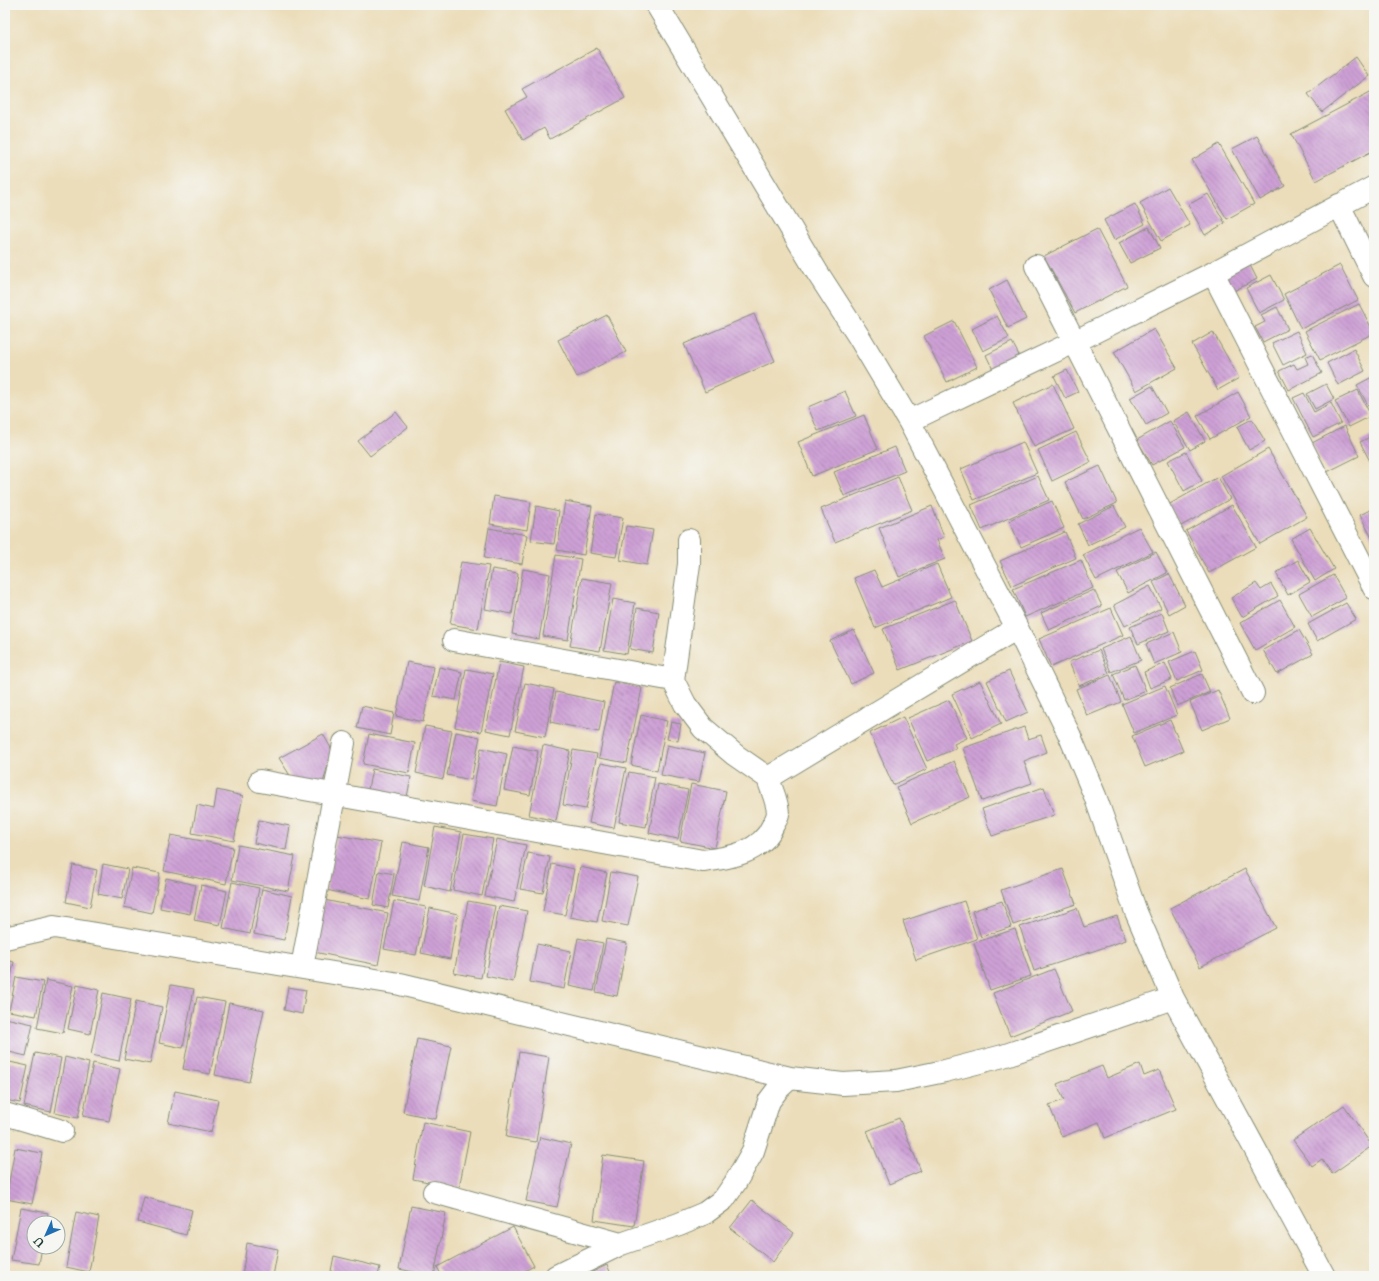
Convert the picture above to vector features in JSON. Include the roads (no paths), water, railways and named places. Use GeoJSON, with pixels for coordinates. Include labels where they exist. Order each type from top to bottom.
{"type":"FeatureCollection","features":[{"type":"Feature","properties":{"kind":"street"},"geometry":{"type":"LineString","coordinates":[[656,5],[909,421],[1017,628],[1069,734],[1095,796],[1136,912],[1173,998],[1324,1276]]}},
{"type":"Feature","properties":{"kind":"street"},"geometry":{"type":"LineString","coordinates":[[909,421],[1213,273],[1374,187]]}},
{"type":"Feature","properties":{"kind":"street"},"geometry":{"type":"LineString","coordinates":[[1339,205],[1374,276]]}},
{"type":"Feature","properties":{"kind":"street"},"geometry":{"type":"LineString","coordinates":[[1036,266],[1253,693]]}},
{"type":"Feature","properties":{"kind":"street"},"geometry":{"type":"LineString","coordinates":[[1213,273],[1374,588]]}},
{"type":"Feature","properties":{"kind":"street"},"geometry":{"type":"LineString","coordinates":[[260,781],[335,796],[703,861],[728,858],[753,849],[770,833],[778,815],[777,804],[768,778],[735,755],[703,728],[685,704],[673,680],[689,564],[689,540]]}},
{"type":"Feature","properties":{"kind":"street"},"geometry":{"type":"LineString","coordinates":[[768,778],[1017,628]]}},
{"type":"Feature","properties":{"kind":"street"},"geometry":{"type":"LineString","coordinates":[[454,640],[673,680]]}},
{"type":"Feature","properties":{"kind":"street"},"geometry":{"type":"LineString","coordinates":[[302,967],[344,743]]}},
{"type":"Feature","properties":{"kind":"street"},"geometry":{"type":"LineString","coordinates":[[5,938],[54,926],[400,984],[790,1078],[843,1084],[896,1081],[945,1071],[1003,1056],[1173,998]]}},
{"type":"Feature","properties":{"kind":"street"},"geometry":{"type":"LineString","coordinates":[[556,1276],[621,1244],[705,1213],[724,1199],[753,1151],[769,1101],[778,1089],[790,1078]]}},
{"type":"Feature","properties":{"kind":"street"},"geometry":{"type":"LineString","coordinates":[[5,1114],[62,1131]]}},
{"type":"Feature","properties":{"kind":"street"},"geometry":{"type":"LineString","coordinates":[[434,1192],[621,1244]]}}]}
